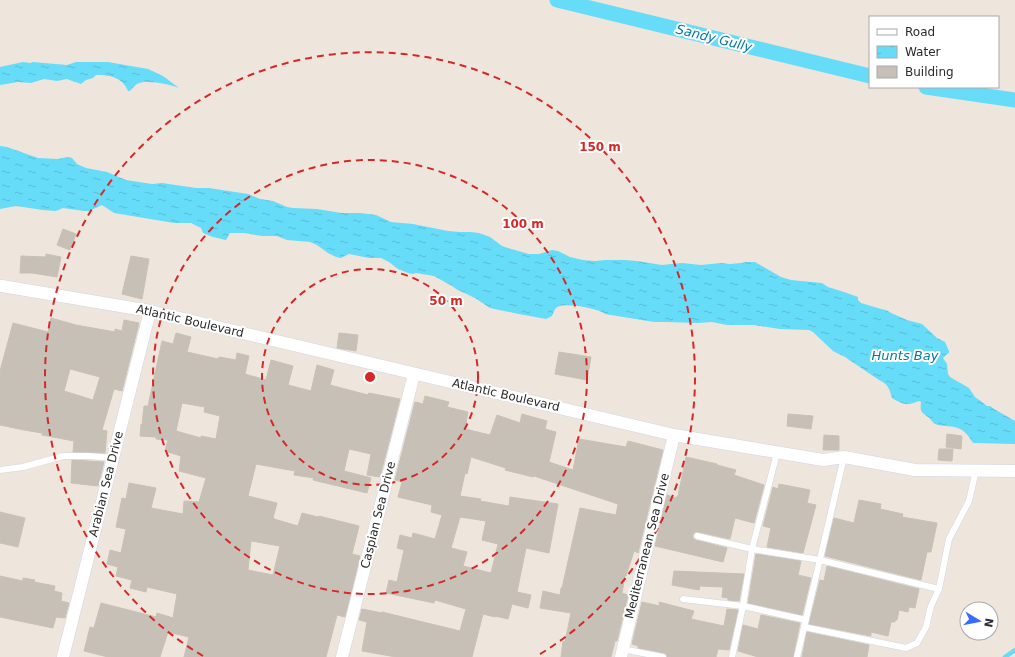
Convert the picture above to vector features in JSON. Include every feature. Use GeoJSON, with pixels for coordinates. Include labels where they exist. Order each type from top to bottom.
{"type":"FeatureCollection","features":[{"type":"Feature","properties":{"kind":"street","name":"Atlantic Boulevard"},"geometry":{"type":"LineString","coordinates":[[0,286],[150,311],[674,435],[823,460],[844,457],[915,470],[1015,470]]}},
{"type":"Feature","properties":{"kind":"street","name":"Arabian Sea Drive"},"geometry":{"type":"LineString","coordinates":[[62,657],[150,311]]}},
{"type":"Feature","properties":{"kind":"street","name":"Caspian Sea Drive"},"geometry":{"type":"LineString","coordinates":[[342,657],[414,374]]}},
{"type":"Feature","properties":{"kind":"street","name":"Mediterranean Sea Drive"},"geometry":{"type":"LineString","coordinates":[[621,653],[674,435]]}},
{"type":"Feature","properties":{"kind":"lane"},"geometry":{"type":"LineString","coordinates":[[732,657],[743,606],[752,549],[777,452]]}},
{"type":"Feature","properties":{"kind":"lane"},"geometry":{"type":"LineString","coordinates":[[0,470],[23,467],[63,456],[113,458]]}},
{"type":"Feature","properties":{"kind":"lane"},"geometry":{"type":"LineString","coordinates":[[797,657],[844,457]]}},
{"type":"Feature","properties":{"kind":"lane"},"geometry":{"type":"LineString","coordinates":[[804,627],[906,648],[917,643],[926,627],[931,606],[939,589],[950,539],[969,501],[976,470]]}},
{"type":"Feature","properties":{"kind":"lane"},"geometry":{"type":"LineString","coordinates":[[697,536],[752,549],[820,560],[939,589]]}},
{"type":"Feature","properties":{"kind":"lane"},"geometry":{"type":"LineString","coordinates":[[683,599],[743,606],[806,620]]}},
{"type":"Feature","properties":{"kind":"lane"},"geometry":{"type":"LineString","coordinates":[[621,653],[663,657]]}},
{"type":"Feature","properties":{"kind":"water"},"geometry":{"type":"Polygon","coordinates":[[[23,62],[67,65],[76,62],[108,62],[148,69],[163,76],[179,88],[164,84],[145,82],[137,84],[130,91],[128,91],[119,80],[111,76],[96,75],[81,84],[67,79],[57,81],[44,79],[31,83],[18,82],[0,85],[0,67],[23,62]]]}},
{"type":"Feature","properties":{"kind":"water","name":"Hunts Bay"},"geometry":{"type":"Polygon","coordinates":[[[0,146],[38,158],[58,159],[69,157],[72,158],[77,164],[86,168],[107,172],[126,180],[152,184],[162,183],[196,188],[209,188],[248,194],[260,199],[273,201],[293,208],[376,215],[391,222],[413,224],[448,231],[479,233],[490,237],[502,246],[529,254],[539,254],[552,250],[583,260],[625,260],[662,265],[682,263],[701,265],[755,262],[781,277],[791,280],[822,283],[828,287],[858,297],[858,300],[861,303],[886,310],[907,320],[922,324],[937,338],[945,342],[949,353],[943,358],[947,364],[948,374],[950,377],[969,388],[975,397],[987,406],[990,406],[1015,421],[1015,444],[973,443],[966,433],[960,429],[935,424],[922,411],[921,402],[919,401],[906,404],[892,398],[887,385],[845,357],[833,351],[809,330],[780,329],[754,325],[727,325],[712,322],[654,322],[609,315],[588,308],[569,305],[559,306],[556,308],[552,316],[546,319],[490,308],[475,298],[434,276],[408,273],[398,269],[381,258],[369,258],[349,254],[341,258],[336,257],[310,242],[287,240],[277,236],[262,236],[244,233],[230,233],[226,240],[203,233],[201,228],[191,223],[174,223],[114,213],[102,205],[89,211],[63,208],[56,211],[16,206],[0,209],[0,146]]]}},
{"type":"Feature","properties":{"kind":"building"},"geometry":{"type":"Polygon","coordinates":[[[63,229],[76,234],[70,250],[57,245],[63,229]]]}},
{"type":"Feature","properties":{"kind":"building"},"geometry":{"type":"Polygon","coordinates":[[[46,254],[61,257],[57,277],[32,273],[20,273],[21,256],[46,257],[46,254]]]}},
{"type":"Feature","properties":{"kind":"building"},"geometry":{"type":"Polygon","coordinates":[[[131,256],[149,259],[142,299],[122,294],[131,256]]]}},
{"type":"Feature","properties":{"kind":"building"},"geometry":{"type":"Polygon","coordinates":[[[51,318],[76,325],[115,332],[115,329],[122,331],[124,320],[139,323],[122,391],[114,389],[102,430],[107,431],[105,453],[73,452],[74,441],[0,425],[0,371],[13,323],[48,332],[51,318]],[[70,369],[64,391],[93,400],[100,377],[70,369]]]}},
{"type":"Feature","properties":{"kind":"building"},"geometry":{"type":"Polygon","coordinates":[[[176,333],[191,337],[187,352],[218,359],[219,357],[236,360],[237,353],[249,356],[245,374],[266,380],[271,360],[293,366],[288,385],[311,391],[317,365],[334,370],[330,385],[368,395],[369,393],[400,399],[380,477],[367,475],[371,454],[349,449],[344,471],[371,478],[367,493],[313,480],[314,478],[294,475],[295,471],[256,464],[248,496],[277,503],[274,519],[298,526],[302,513],[359,526],[352,554],[360,556],[345,617],[337,615],[326,657],[184,657],[189,637],[168,632],[160,657],[108,657],[84,651],[90,627],[94,628],[101,603],[156,617],[157,613],[173,618],[177,594],[147,587],[146,592],[130,588],[132,580],[116,576],[118,567],[107,564],[110,550],[121,553],[126,529],[116,527],[122,498],[126,499],[129,483],[156,488],[151,508],[183,514],[184,501],[199,502],[206,478],[179,471],[181,456],[165,451],[168,440],[156,439],[156,437],[140,436],[144,406],[148,406],[162,341],[173,344],[176,333]],[[182,403],[176,431],[201,438],[201,436],[216,439],[220,416],[204,412],[205,407],[182,403]],[[251,541],[248,570],[273,575],[280,546],[251,541]]]}},
{"type":"Feature","properties":{"kind":"building"},"geometry":{"type":"Polygon","coordinates":[[[339,333],[358,335],[356,351],[337,348],[339,333]]]}},
{"type":"Feature","properties":{"kind":"building"},"geometry":{"type":"Polygon","coordinates":[[[559,352],[591,357],[587,380],[555,374],[559,352]]]}},
{"type":"Feature","properties":{"kind":"building"},"geometry":{"type":"Polygon","coordinates":[[[425,396],[449,402],[447,407],[468,412],[465,429],[490,435],[497,415],[520,423],[522,414],[547,421],[545,429],[556,432],[549,462],[573,470],[579,439],[626,447],[628,441],[663,450],[638,553],[634,551],[625,576],[622,593],[628,595],[617,641],[615,641],[611,657],[561,657],[563,641],[565,642],[571,613],[540,608],[543,591],[560,595],[580,508],[616,515],[618,504],[534,476],[505,470],[506,468],[471,457],[467,474],[465,473],[460,496],[481,499],[480,501],[509,506],[510,497],[558,504],[549,553],[526,548],[517,592],[531,595],[528,608],[512,604],[508,619],[483,614],[472,657],[396,657],[362,651],[367,622],[359,620],[362,609],[382,612],[460,631],[466,609],[435,600],[434,603],[386,593],[389,580],[397,582],[404,550],[397,548],[400,535],[412,538],[413,533],[435,539],[442,515],[431,512],[432,505],[398,497],[402,482],[395,480],[415,402],[423,404],[425,396]],[[460,517],[451,548],[467,552],[463,566],[491,573],[498,544],[482,540],[486,521],[460,517]]]}},
{"type":"Feature","properties":{"kind":"building"},"geometry":{"type":"Polygon","coordinates":[[[788,414],[813,416],[811,429],[787,426],[788,414]]]}},
{"type":"Feature","properties":{"kind":"building"},"geometry":{"type":"Polygon","coordinates":[[[947,434],[962,436],[961,449],[946,447],[947,434]]]}},
{"type":"Feature","properties":{"kind":"building"},"geometry":{"type":"Polygon","coordinates":[[[824,435],[839,436],[839,450],[823,450],[824,435]]]}},
{"type":"Feature","properties":{"kind":"building"},"geometry":{"type":"Polygon","coordinates":[[[939,449],[953,449],[952,461],[938,460],[939,449]]]}},
{"type":"Feature","properties":{"kind":"building"},"geometry":{"type":"Polygon","coordinates":[[[686,457],[736,470],[734,475],[764,485],[754,523],[735,518],[730,539],[698,532],[695,532],[693,535],[693,538],[696,540],[727,548],[723,562],[655,546],[667,495],[676,498],[678,496],[686,457]]]}},
{"type":"Feature","properties":{"kind":"building"},"geometry":{"type":"Polygon","coordinates":[[[72,460],[104,462],[98,486],[71,483],[72,460]]]}},
{"type":"Feature","properties":{"kind":"building"},"geometry":{"type":"Polygon","coordinates":[[[779,484],[810,490],[807,503],[816,505],[803,553],[767,547],[771,528],[763,526],[773,487],[778,489],[779,484]]]}},
{"type":"Feature","properties":{"kind":"building"},"geometry":{"type":"Polygon","coordinates":[[[859,500],[881,504],[880,509],[903,514],[902,517],[937,523],[931,552],[927,552],[921,580],[825,556],[834,518],[854,523],[859,500]]]}},
{"type":"Feature","properties":{"kind":"building"},"geometry":{"type":"Polygon","coordinates":[[[0,512],[25,518],[18,547],[0,543],[0,512]]]}},
{"type":"Feature","properties":{"kind":"building"},"geometry":{"type":"Polygon","coordinates":[[[756,554],[801,561],[798,575],[811,578],[802,615],[748,603],[756,554]]]}},
{"type":"Feature","properties":{"kind":"building"},"geometry":{"type":"Polygon","coordinates":[[[827,566],[919,589],[915,608],[909,607],[908,612],[899,610],[897,620],[895,620],[895,622],[891,622],[888,636],[871,632],[871,636],[809,624],[820,580],[824,581],[827,566]]]}},
{"type":"Feature","properties":{"kind":"building"},"geometry":{"type":"Polygon","coordinates":[[[674,571],[744,574],[739,601],[728,600],[728,598],[722,597],[723,587],[700,586],[699,590],[672,585],[674,571]]]}},
{"type":"Feature","properties":{"kind":"building"},"geometry":{"type":"Polygon","coordinates":[[[0,576],[23,581],[23,578],[35,580],[34,582],[55,586],[54,591],[62,593],[61,601],[69,603],[65,618],[56,617],[53,628],[0,617],[0,576]]]}},
{"type":"Feature","properties":{"kind":"building"},"geometry":{"type":"Polygon","coordinates":[[[642,602],[660,606],[659,602],[694,611],[691,619],[724,626],[727,609],[738,610],[729,650],[718,649],[716,657],[667,657],[664,653],[638,648],[638,646],[632,644],[642,602]]]}},
{"type":"Feature","properties":{"kind":"building"},"geometry":{"type":"Polygon","coordinates":[[[761,615],[800,623],[793,657],[758,657],[738,651],[743,625],[758,629],[761,615]]]}},
{"type":"Feature","properties":{"kind":"building"},"geometry":{"type":"Polygon","coordinates":[[[807,632],[869,645],[867,657],[802,657],[807,632]]]}},
{"type":"Feature","properties":{"kind":"waterway","name":"Sandy Gully"},"geometry":{"type":"LineString","coordinates":[[557,0],[869,76]]}},
{"type":"Feature","properties":{"kind":"waterway","name":"Sandy Gully"},"geometry":{"type":"LineString","coordinates":[[933,88],[1015,100]]}},
{"type":"Feature","properties":{"kind":"waterway"},"geometry":{"type":"LineString","coordinates":[[1005,657],[1015,650]]}}]}
